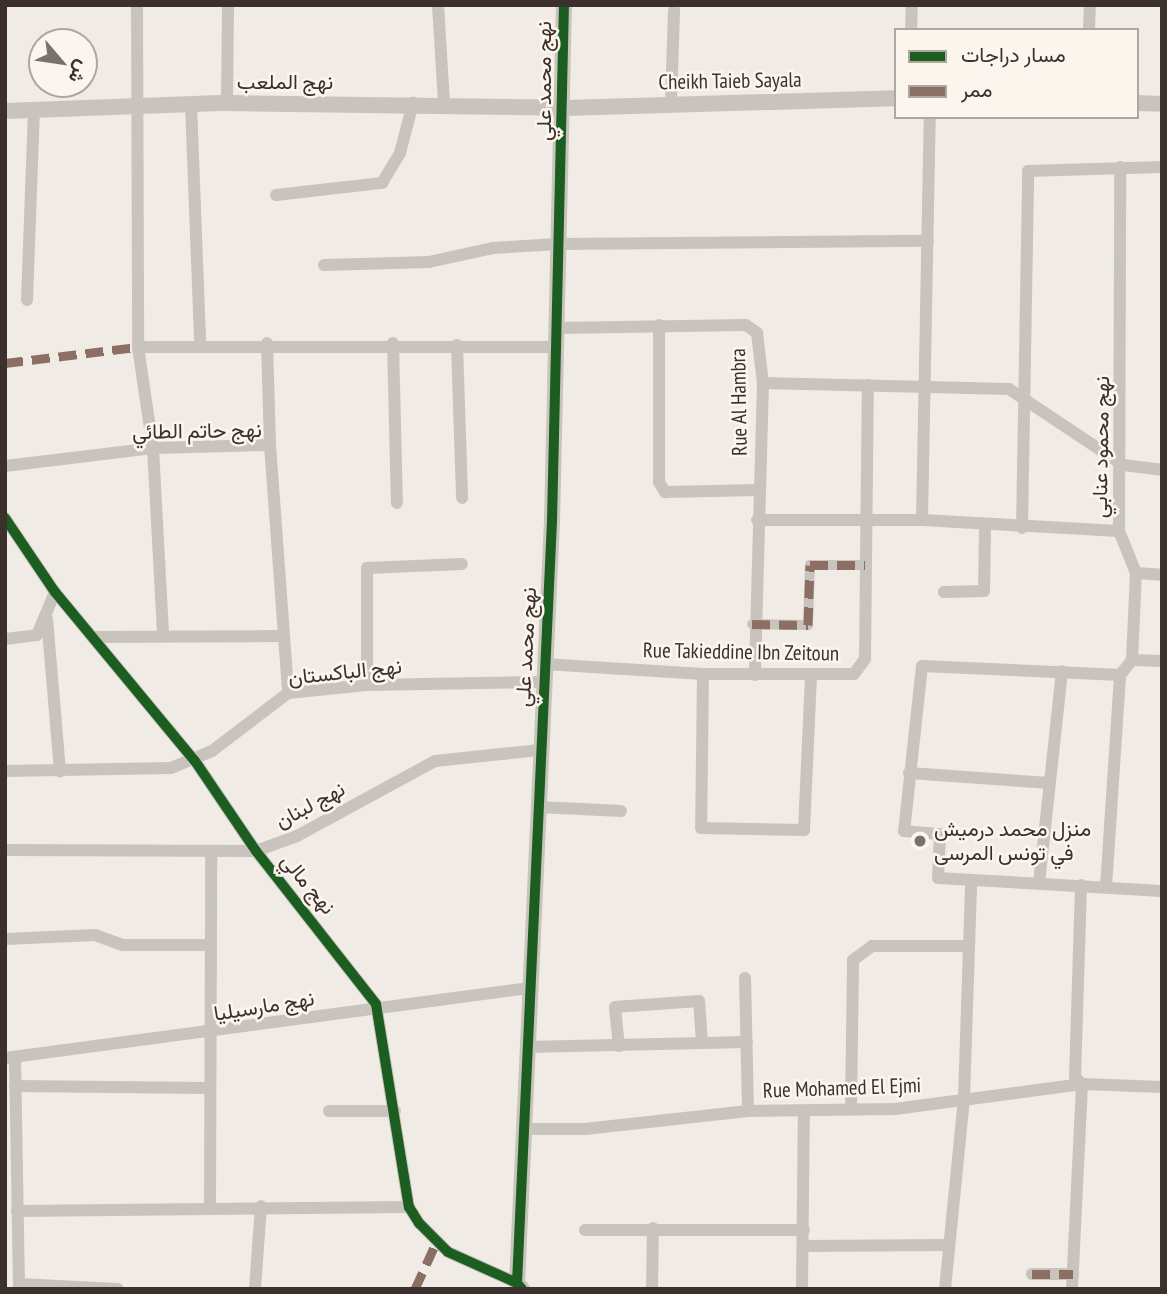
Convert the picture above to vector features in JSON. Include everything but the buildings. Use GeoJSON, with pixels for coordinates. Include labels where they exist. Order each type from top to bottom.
{"type":"FeatureCollection","features":[{"type":"Feature","properties":{"kind":"street"},"geometry":{"type":"LineString","coordinates":[[137,5],[138,347],[153,448],[163,635]]}},
{"type":"Feature","properties":{"kind":"street"},"geometry":{"type":"LineString","coordinates":[[227,103],[228,5]]}},
{"type":"Feature","properties":{"kind":"street"},"geometry":{"type":"LineString","coordinates":[[438,5],[444,102]]}},
{"type":"Feature","properties":{"kind":"street","name":"نهج محمد علي"},"geometry":{"type":"LineString","coordinates":[[520,1286],[529,988],[539,807],[565,108],[564,5]]}},
{"type":"Feature","properties":{"kind":"street"},"geometry":{"type":"LineString","coordinates":[[911,28],[912,5]]}},
{"type":"Feature","properties":{"kind":"street"},"geometry":{"type":"LineString","coordinates":[[1089,28],[1090,5]]}},
{"type":"Feature","properties":{"kind":"street"},"geometry":{"type":"LineString","coordinates":[[671,102],[674,9]]}},
{"type":"Feature","properties":{"kind":"street","name":"Cheikh Taieb Sayala"},"geometry":{"type":"LineString","coordinates":[[565,108],[671,102],[894,99]]}},
{"type":"Feature","properties":{"kind":"street","name":"نهج الملعب"},"geometry":{"type":"LineString","coordinates":[[5,111],[227,103],[444,102],[565,108]]}},
{"type":"Feature","properties":{"kind":"street"},"geometry":{"type":"LineString","coordinates":[[276,195],[382,183],[400,153],[413,103]]}},
{"type":"Feature","properties":{"kind":"street"},"geometry":{"type":"LineString","coordinates":[[1139,103],[1162,104]]}},
{"type":"Feature","properties":{"kind":"street"},"geometry":{"type":"LineString","coordinates":[[191,104],[200,343]]}},
{"type":"Feature","properties":{"kind":"street"},"geometry":{"type":"LineString","coordinates":[[27,300],[34,110]]}},
{"type":"Feature","properties":{"kind":"street"},"geometry":{"type":"LineString","coordinates":[[922,520],[930,119]]}},
{"type":"Feature","properties":{"kind":"street","name":"نهج محمود عنابي"},"geometry":{"type":"LineString","coordinates":[[1120,167],[1123,466],[1119,531],[1136,573],[1132,660]]}},
{"type":"Feature","properties":{"kind":"street"},"geometry":{"type":"LineString","coordinates":[[1022,528],[1028,171],[1162,167]]}},
{"type":"Feature","properties":{"kind":"street"},"geometry":{"type":"LineString","coordinates":[[324,265],[429,262],[493,248],[559,244],[928,241]]}},
{"type":"Feature","properties":{"kind":"street"},"geometry":{"type":"LineString","coordinates":[[659,325],[659,482],[665,492],[758,490]]}},
{"type":"Feature","properties":{"kind":"street","name":"Rue Al Hambra"},"geometry":{"type":"LineString","coordinates":[[557,328],[750,326],[763,383],[752,624],[755,675]]}},
{"type":"Feature","properties":{"kind":"street"},"geometry":{"type":"LineString","coordinates":[[138,347],[267,342],[556,347]]}},
{"type":"Feature","properties":{"kind":"street"},"geometry":{"type":"LineString","coordinates":[[267,342],[270,444]]}},
{"type":"Feature","properties":{"kind":"street"},"geometry":{"type":"LineString","coordinates":[[393,343],[397,503]]}},
{"type":"Feature","properties":{"kind":"street"},"geometry":{"type":"LineString","coordinates":[[457,345],[462,498]]}},
{"type":"Feature","properties":{"kind":"street"},"geometry":{"type":"LineString","coordinates":[[763,383],[1009,389],[1123,466],[1162,470]]}},
{"type":"Feature","properties":{"kind":"street","name":"Rue Takieddine Ibn Zeitoun"},"geometry":{"type":"LineString","coordinates":[[544,664],[703,674],[811,676],[861,667],[868,385]]}},
{"type":"Feature","properties":{"kind":"street","name":"نهج حاتم الطائي"},"geometry":{"type":"LineString","coordinates":[[5,466],[153,448],[270,444],[279,636],[288,693]]}},
{"type":"Feature","properties":{"kind":"street","name":"نهج مالي"},"geometry":{"type":"LineString","coordinates":[[5,518],[55,592],[195,761],[256,851],[376,1004],[409,1206]]}},
{"type":"Feature","properties":{"kind":"street"},"geometry":{"type":"LineString","coordinates":[[757,520],[922,520],[985,527],[1119,531]]}},
{"type":"Feature","properties":{"kind":"street"},"geometry":{"type":"LineString","coordinates":[[944,592],[984,591],[985,527]]}},
{"type":"Feature","properties":{"kind":"street"},"geometry":{"type":"LineString","coordinates":[[367,685],[367,568],[462,564]]}},
{"type":"Feature","properties":{"kind":"street"},"geometry":{"type":"LineString","coordinates":[[752,624],[808,625],[810,565],[865,565]]}},
{"type":"Feature","properties":{"kind":"street"},"geometry":{"type":"LineString","coordinates":[[1136,573],[1162,575]]}},
{"type":"Feature","properties":{"kind":"street"},"geometry":{"type":"LineString","coordinates":[[55,592],[47,619],[60,771]]}},
{"type":"Feature","properties":{"kind":"street"},"geometry":{"type":"LineString","coordinates":[[5,639],[32,638],[47,619]]}},
{"type":"Feature","properties":{"kind":"street"},"geometry":{"type":"LineString","coordinates":[[93,637],[279,636]]}},
{"type":"Feature","properties":{"kind":"street"},"geometry":{"type":"LineString","coordinates":[[1106,887],[1120,675],[1132,660],[1162,662]]}},
{"type":"Feature","properties":{"kind":"street"},"geometry":{"type":"LineString","coordinates":[[1120,675],[922,666],[904,831],[940,834],[938,878],[971,883],[1040,883],[1162,891]]}},
{"type":"Feature","properties":{"kind":"street"},"geometry":{"type":"LineString","coordinates":[[1040,883],[1062,671]]}},
{"type":"Feature","properties":{"kind":"street"},"geometry":{"type":"LineString","coordinates":[[703,674],[701,828],[804,830],[811,676]]}},
{"type":"Feature","properties":{"kind":"street","name":"نهج الباكستان"},"geometry":{"type":"LineString","coordinates":[[5,771],[171,768],[195,761],[288,693],[367,685],[543,682]]}},
{"type":"Feature","properties":{"kind":"street","name":"نهج لبنان"},"geometry":{"type":"LineString","coordinates":[[5,850],[256,851],[297,836],[435,761],[540,750]]}},
{"type":"Feature","properties":{"kind":"street"},"geometry":{"type":"LineString","coordinates":[[909,773],[1050,783]]}},
{"type":"Feature","properties":{"kind":"street"},"geometry":{"type":"LineString","coordinates":[[539,807],[621,811]]}},
{"type":"Feature","properties":{"kind":"street"},"geometry":{"type":"LineString","coordinates":[[210,1205],[207,1088],[211,852]]}},
{"type":"Feature","properties":{"kind":"street"},"geometry":{"type":"LineString","coordinates":[[945,1289],[946,1245],[964,1098],[971,883]]}},
{"type":"Feature","properties":{"kind":"street"},"geometry":{"type":"LineString","coordinates":[[1072,1289],[1082,1084],[1075,1077],[1081,885]]}},
{"type":"Feature","properties":{"kind":"street"},"geometry":{"type":"LineString","coordinates":[[5,939],[95,936],[124,945],[209,945]]}},
{"type":"Feature","properties":{"kind":"street"},"geometry":{"type":"LineString","coordinates":[[851,1108],[853,960],[872,946],[970,946]]}},
{"type":"Feature","properties":{"kind":"street"},"geometry":{"type":"LineString","coordinates":[[745,978],[748,1111]]}},
{"type":"Feature","properties":{"kind":"street","name":"نهج مارسيليا"},"geometry":{"type":"LineString","coordinates":[[10,1058],[209,1034],[376,1004],[529,988]]}},
{"type":"Feature","properties":{"kind":"street"},"geometry":{"type":"LineString","coordinates":[[620,1046],[615,1007],[699,1001],[702,1042]]}},
{"type":"Feature","properties":{"kind":"street"},"geometry":{"type":"LineString","coordinates":[[527,1047],[747,1042]]}},
{"type":"Feature","properties":{"kind":"street"},"geometry":{"type":"LineString","coordinates":[[10,1058],[15,1086],[19,1286],[118,1289]]}},
{"type":"Feature","properties":{"kind":"street","name":"Rue Mohamed El Ejmi"},"geometry":{"type":"LineString","coordinates":[[524,1129],[585,1129],[748,1111],[851,1108],[1082,1084],[1162,1087]]}},
{"type":"Feature","properties":{"kind":"street"},"geometry":{"type":"LineString","coordinates":[[15,1086],[207,1088]]}},
{"type":"Feature","properties":{"kind":"street"},"geometry":{"type":"LineString","coordinates":[[330,1111],[395,1111]]}},
{"type":"Feature","properties":{"kind":"street"},"geometry":{"type":"LineString","coordinates":[[802,1289],[804,1111]]}},
{"type":"Feature","properties":{"kind":"street"},"geometry":{"type":"LineString","coordinates":[[17,1211],[210,1205],[409,1206],[448,1252],[520,1286]]}},
{"type":"Feature","properties":{"kind":"street"},"geometry":{"type":"LineString","coordinates":[[255,1289],[261,1206]]}},
{"type":"Feature","properties":{"kind":"street"},"geometry":{"type":"LineString","coordinates":[[652,1289],[653,1228]]}},
{"type":"Feature","properties":{"kind":"street"},"geometry":{"type":"LineString","coordinates":[[584,1230],[804,1230]]}},
{"type":"Feature","properties":{"kind":"street"},"geometry":{"type":"LineString","coordinates":[[803,1246],[946,1245]]}},
{"type":"Feature","properties":{"kind":"street"},"geometry":{"type":"LineString","coordinates":[[1032,1274],[1073,1274]]}},
{"type":"Feature","properties":{"kind":"marked path"},"geometry":{"type":"LineString","coordinates":[[5,363],[138,347]]}},
{"type":"Feature","properties":{"kind":"marked path"},"geometry":{"type":"LineString","coordinates":[[752,624],[808,625],[810,565],[865,565]]}},
{"type":"Feature","properties":{"kind":"marked path"},"geometry":{"type":"LineString","coordinates":[[415,1289],[436,1243]]}},
{"type":"Feature","properties":{"kind":"marked path"},"geometry":{"type":"LineString","coordinates":[[1032,1274],[1073,1274]]}},
{"type":"Feature","properties":{"kind":"cycle path"},"geometry":{"type":"LineString","coordinates":[[522,1289],[517,1283],[552,521],[564,5]]}},
{"type":"Feature","properties":{"kind":"cycle path"},"geometry":{"type":"LineString","coordinates":[[5,518],[55,592],[195,761],[256,851],[376,1004],[409,1207],[419,1223],[448,1252],[517,1283]]}},
{"type":"Feature","properties":{"kind":"place","name":"منزل محمد درميش في تونس المرسى"},"geometry":{"type":"Point","coordinates":[920,841]}}]}
